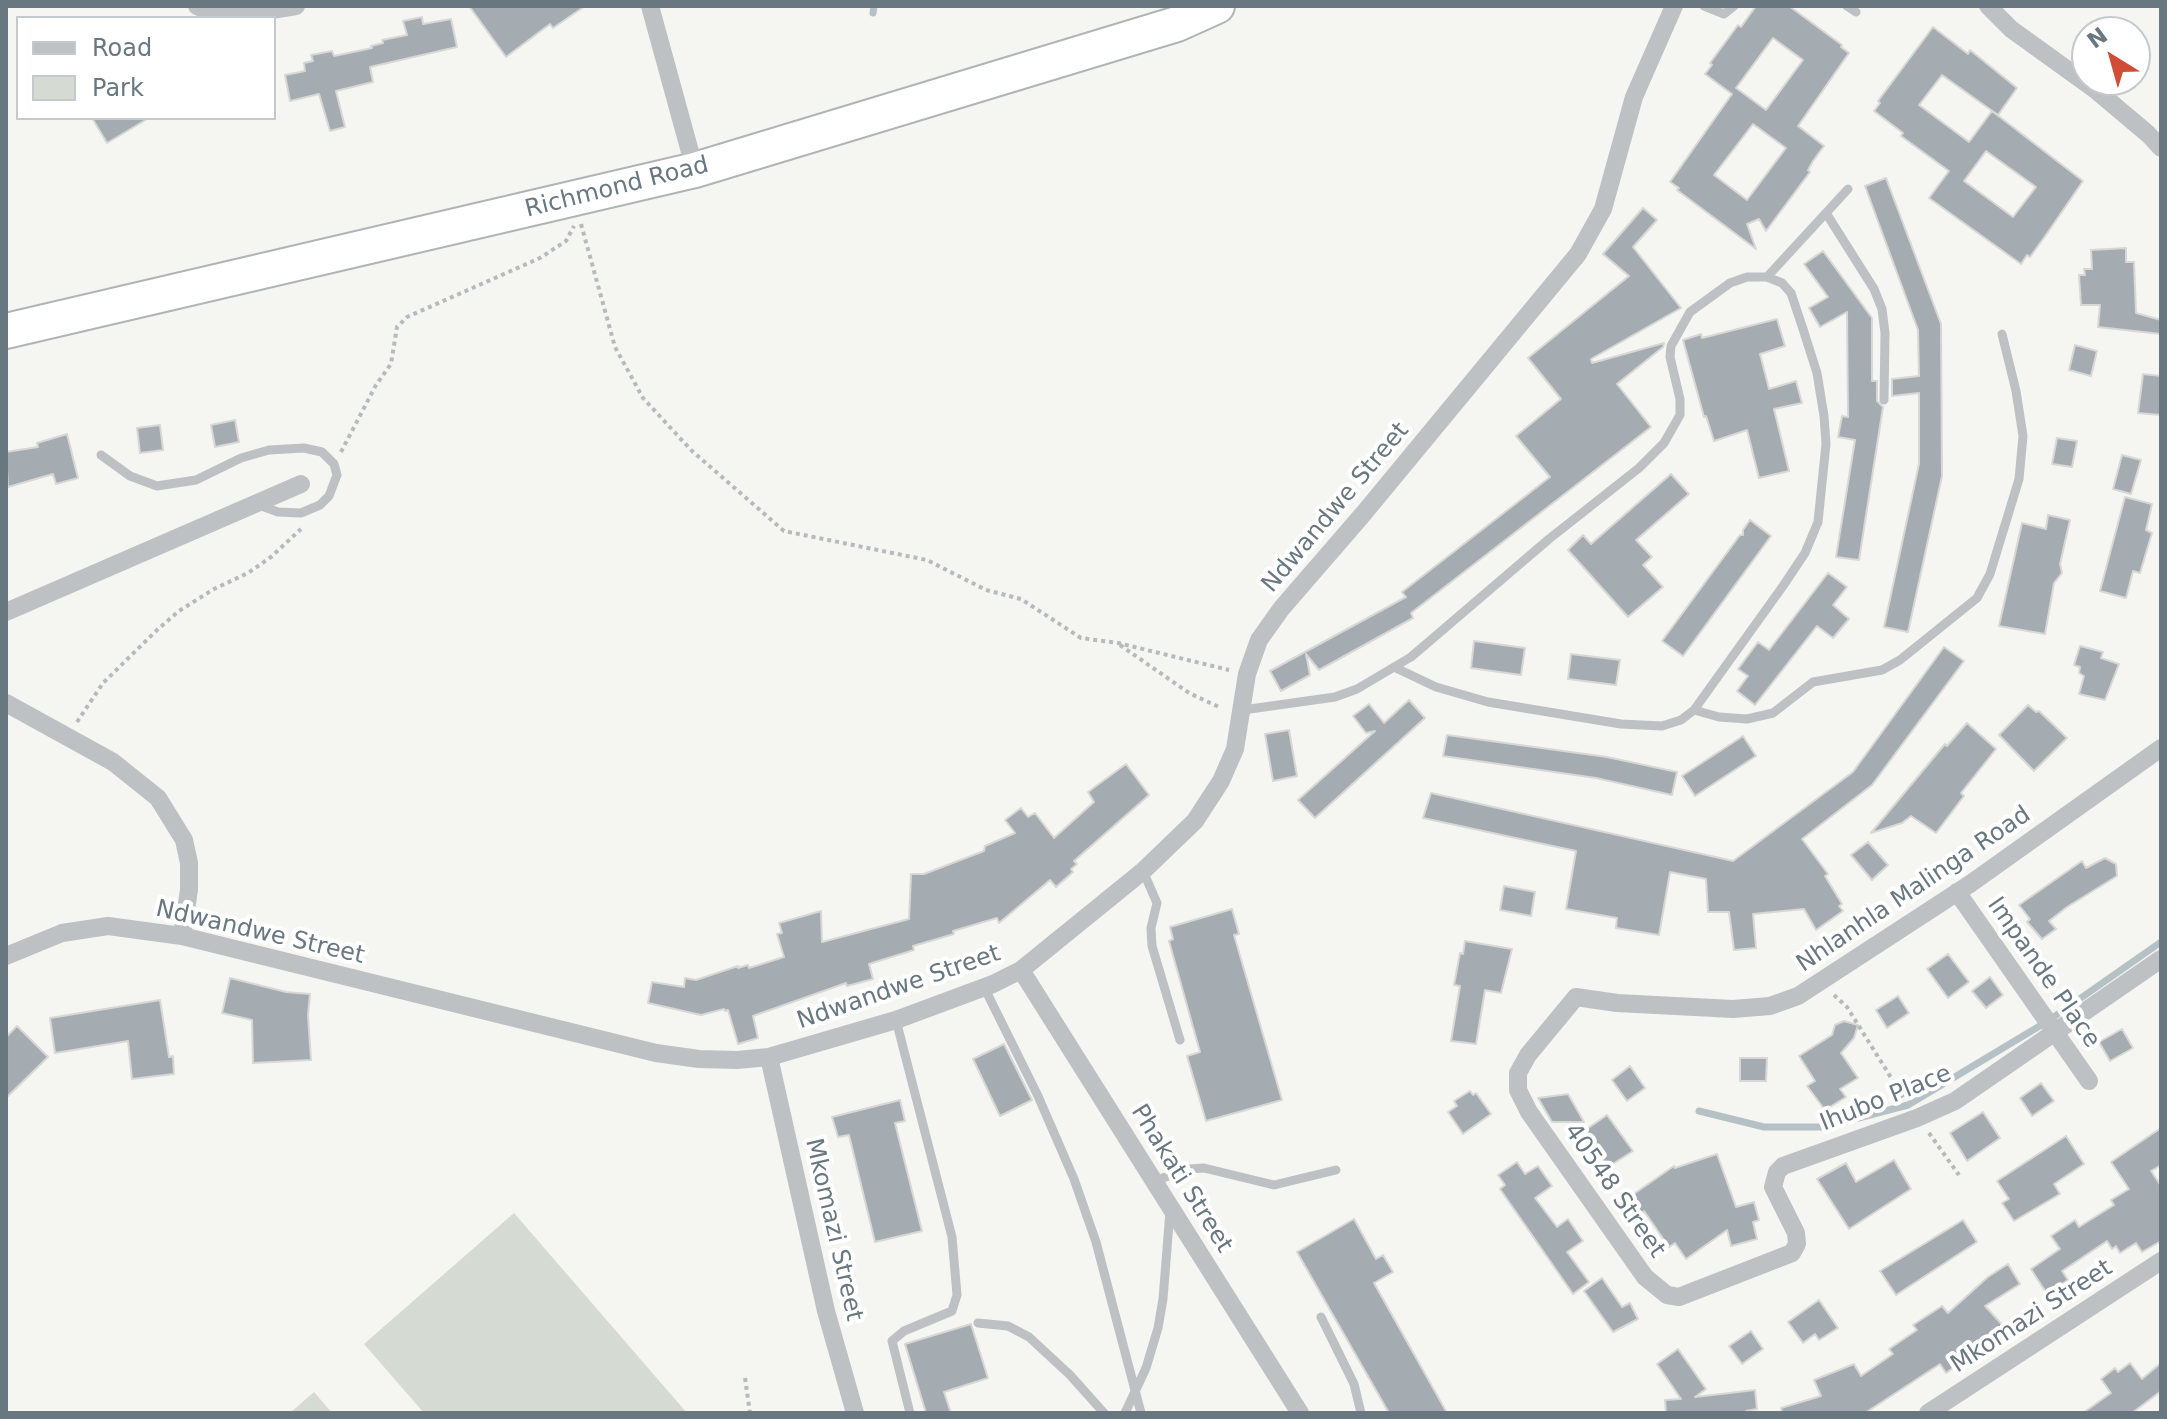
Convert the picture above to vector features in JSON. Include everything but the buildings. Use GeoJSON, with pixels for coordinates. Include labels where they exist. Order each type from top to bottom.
{"type":"FeatureCollection","features":[{"type":"Feature","properties":{"kind":"highway","name":"Richmond Road"},"geometry":{"type":"LineString","coordinates":[[6,331],[695,170],[1177,24],[1217,6]]}},
{"type":"Feature","properties":{"kind":"street"},"geometry":{"type":"LineString","coordinates":[[197,6],[215,14],[241,15],[296,6]]}},
{"type":"Feature","properties":{"kind":"street"},"geometry":{"type":"LineString","coordinates":[[650,6],[695,170]]}},
{"type":"Feature","properties":{"kind":"street","name":"Ndwandwe Street"},"geometry":{"type":"LineString","coordinates":[[6,956],[62,933],[108,926],[182,936],[656,1053],[737,1060],[769,1057],[896,1020],[1021,970],[1143,871],[1195,821],[1221,781],[1235,749],[1247,674],[1259,640],[1281,609],[1578,254],[1603,209],[1634,97],[1674,6]]}},
{"type":"Feature","properties":{"kind":"street"},"geometry":{"type":"LineString","coordinates":[[1988,6],[2011,29],[2106,98],[2161,148]]}},
{"type":"Feature","properties":{"kind":"street"},"geometry":{"type":"LineString","coordinates":[[6,612],[301,484]]}},
{"type":"Feature","properties":{"kind":"street"},"geometry":{"type":"LineString","coordinates":[[6,703],[113,762],[158,798],[184,840],[189,863],[189,890],[182,936]]}},
{"type":"Feature","properties":{"kind":"street","name":"Nhlanhla Malinga Road"},"geometry":{"type":"LineString","coordinates":[[1576,997],[1617,1003],[1733,1009],[1770,1006],[1798,996],[1957,892],[2161,748]]}},
{"type":"Feature","properties":{"kind":"street","name":"Impande Place"},"geometry":{"type":"LineString","coordinates":[[1957,892],[2089,1081]]}},
{"type":"Feature","properties":{"kind":"street","name":"Ihubo Place"},"geometry":{"type":"LineString","coordinates":[[1792,1253],[1797,1244],[1796,1233],[1773,1187],[1777,1172],[1796,1160],[1917,1118],[1955,1101],[2161,959]]}},
{"type":"Feature","properties":{"kind":"street","name":"Phakati Street"},"geometry":{"type":"LineString","coordinates":[[1021,970],[1300,1413]]}},
{"type":"Feature","properties":{"kind":"street","name":"40548 Street"},"geometry":{"type":"LineString","coordinates":[[1576,997],[1528,1055],[1518,1073],[1518,1090],[1529,1112],[1645,1277],[1667,1295],[1679,1297],[1792,1253]]}},
{"type":"Feature","properties":{"kind":"street","name":"Mkomazi Street"},"geometry":{"type":"LineString","coordinates":[[769,1057],[826,1311],[855,1413]]}},
{"type":"Feature","properties":{"kind":"street","name":"Mkomazi Street"},"geometry":{"type":"LineString","coordinates":[[1928,1413],[2161,1261]]}},
{"type":"Feature","properties":{"kind":"lane"},"geometry":{"type":"LineString","coordinates":[[1704,6],[1724,14],[1734,6]]}},
{"type":"Feature","properties":{"kind":"lane"},"geometry":{"type":"LineString","coordinates":[[1847,6],[1856,12]]}},
{"type":"Feature","properties":{"kind":"lane"},"geometry":{"type":"LineString","coordinates":[[1767,277],[1848,189]]}},
{"type":"Feature","properties":{"kind":"lane"},"geometry":{"type":"LineString","coordinates":[[1826,213],[1862,268],[1882,309],[1885,333],[1884,400]]}},
{"type":"Feature","properties":{"kind":"lane"},"geometry":{"type":"LineString","coordinates":[[1242,714],[1335,697],[1396,668],[1639,468],[1664,443],[1680,415],[1680,399],[1670,357],[1671,346],[1690,312],[1730,283],[1747,277],[1767,277],[1782,283],[1791,293],[1817,373],[1826,444],[1818,522],[1805,553],[1694,710],[1681,720],[1662,726],[1621,724],[1488,702],[1436,687],[1396,668]]}},
{"type":"Feature","properties":{"kind":"lane"},"geometry":{"type":"LineString","coordinates":[[1694,710],[1719,717],[1747,719],[1773,713],[1813,682],[1882,670],[1900,660],[1932,631],[1977,598],[1990,574],[2019,479],[2023,436],[2002,334]]}},
{"type":"Feature","properties":{"kind":"lane"},"geometry":{"type":"LineString","coordinates":[[101,455],[130,476],[157,486],[196,480],[241,458],[269,450],[304,448],[322,452],[334,464],[337,475],[329,496],[320,505],[301,513],[290,513],[256,504]]}},
{"type":"Feature","properties":{"kind":"lane"},"geometry":{"type":"LineString","coordinates":[[1143,871],[1158,910],[1151,928],[1152,946],[1180,1040]]}},
{"type":"Feature","properties":{"kind":"lane"},"geometry":{"type":"LineString","coordinates":[[984,987],[1038,1096],[1074,1179],[1096,1242],[1141,1413]]}},
{"type":"Feature","properties":{"kind":"lane"},"geometry":{"type":"LineString","coordinates":[[896,1020],[952,1237],[957,1295],[952,1311],[904,1331],[892,1341],[910,1413]]}},
{"type":"Feature","properties":{"kind":"lane"},"geometry":{"type":"LineString","coordinates":[[1154,1181],[1189,1169],[1204,1168],[1274,1185],[1336,1170]]}},
{"type":"Feature","properties":{"kind":"lane"},"geometry":{"type":"LineString","coordinates":[[1125,1413],[1136,1393],[1158,1328],[1170,1207]]}},
{"type":"Feature","properties":{"kind":"lane"},"geometry":{"type":"LineString","coordinates":[[1321,1317],[1354,1384],[1361,1413]]}},
{"type":"Feature","properties":{"kind":"lane"},"geometry":{"type":"LineString","coordinates":[[978,1323],[1008,1326],[1029,1337],[1070,1375],[1104,1413]]}},
{"type":"Feature","properties":{"kind":"path"},"geometry":{"type":"LineString","coordinates":[[334,464],[376,385],[391,364],[397,327],[407,317],[466,293],[555,250],[566,241],[579,216],[615,347],[643,398],[691,450],[784,531],[927,560],[986,590],[1021,599],[1081,638],[1118,643],[1247,674]]}},
{"type":"Feature","properties":{"kind":"path"},"geometry":{"type":"LineString","coordinates":[[71,739],[79,718],[103,683],[157,630],[202,597],[271,557],[304,526],[320,505]]}},
{"type":"Feature","properties":{"kind":"path"},"geometry":{"type":"LineString","coordinates":[[1118,643],[1189,693],[1242,714]]}},
{"type":"Feature","properties":{"kind":"path"},"geometry":{"type":"LineString","coordinates":[[1820,983],[1847,1007],[1917,1118],[1959,1175]]}},
{"type":"Feature","properties":{"kind":"path"},"geometry":{"type":"LineString","coordinates":[[745,1378],[750,1413]]}},
{"type":"Feature","properties":{"kind":"green space"},"geometry":{"type":"Polygon","coordinates":[[[514,1213],[687,1413],[424,1413],[364,1344],[514,1213]]]}},
{"type":"Feature","properties":{"kind":"green space"},"geometry":{"type":"Polygon","coordinates":[[[314,1392],[332,1413],[290,1413],[314,1392]]]}},
{"type":"Feature","properties":{"kind":"waterway"},"geometry":{"type":"LineString","coordinates":[[873,13],[874,6]]}},
{"type":"Feature","properties":{"kind":"waterway"},"geometry":{"type":"LineString","coordinates":[[1699,1111],[1764,1127],[1824,1127],[1908,1105],[2048,1021],[2161,942]]}}]}
